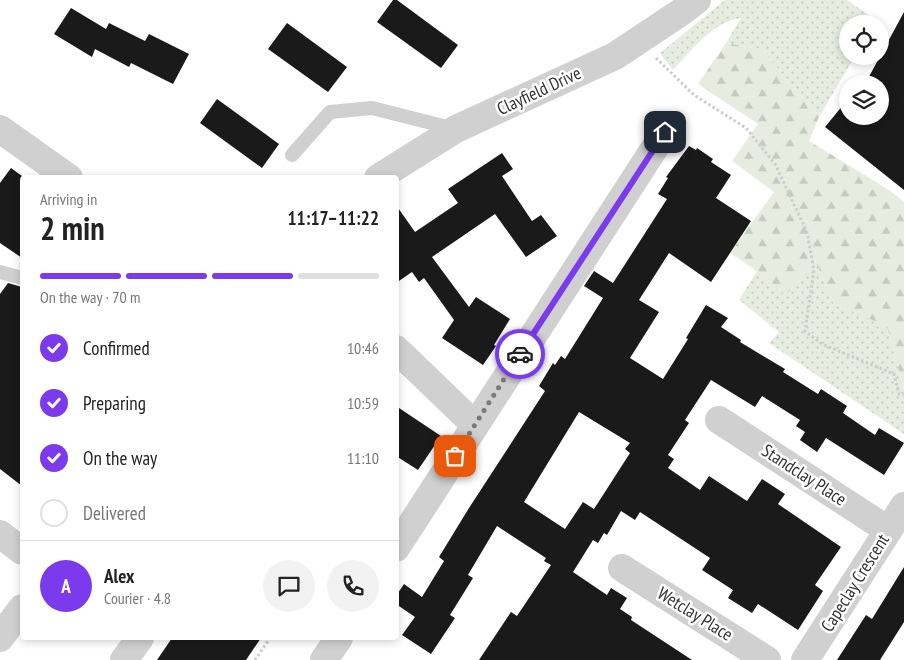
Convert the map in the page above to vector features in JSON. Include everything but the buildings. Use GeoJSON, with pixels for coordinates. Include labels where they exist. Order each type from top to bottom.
{"type":"FeatureCollection","features":[{"type":"Feature","properties":{"kind":"street","name":"Clayfield Drive"},"geometry":{"type":"LineString","coordinates":[[383,175],[456,130],[615,56],[696,0]]}},
{"type":"Feature","properties":{"kind":"street"},"geometry":{"type":"LineString","coordinates":[[0,129],[65,175]]}},
{"type":"Feature","properties":{"kind":"street"},"geometry":{"type":"LineString","coordinates":[[399,543],[665,132]]}},
{"type":"Feature","properties":{"kind":"street"},"geometry":{"type":"LineString","coordinates":[[399,352],[475,425]]}},
{"type":"Feature","properties":{"kind":"street","name":"Standclay Place"},"geometry":{"type":"LineString","coordinates":[[719,420],[888,530]]}},
{"type":"Feature","properties":{"kind":"street","name":"Capeclay Crescent"},"geometry":{"type":"LineString","coordinates":[[805,660],[904,506]]}},
{"type":"Feature","properties":{"kind":"street"},"geometry":{"type":"LineString","coordinates":[[0,534],[20,549]]}},
{"type":"Feature","properties":{"kind":"street","name":"Wetclay Place"},"geometry":{"type":"LineString","coordinates":[[622,568],[767,660]]}},
{"type":"Feature","properties":{"kind":"street"},"geometry":{"type":"LineString","coordinates":[[0,638],[20,611]]}},
{"type":"Feature","properties":{"kind":"street"},"geometry":{"type":"LineString","coordinates":[[124,660],[139,640]]}},
{"type":"Feature","properties":{"kind":"street"},"geometry":{"type":"LineString","coordinates":[[324,660],[338,640]]}},
{"type":"Feature","properties":{"kind":"lane"},"geometry":{"type":"LineString","coordinates":[[292,155],[330,112],[372,108],[456,130]]}},
{"type":"Feature","properties":{"kind":"lane"},"geometry":{"type":"LineString","coordinates":[[0,272],[20,277]]}},
{"type":"Feature","properties":{"kind":"path"},"geometry":{"type":"LineString","coordinates":[[640,40],[666,69],[694,95],[746,128],[775,164],[807,232],[814,270],[805,331],[822,344],[894,374],[899,394],[904,395]]}},
{"type":"Feature","properties":{"kind":"path"},"geometry":{"type":"LineString","coordinates":[[255,660],[269,640]]}},
{"type":"Feature","properties":{"kind":"green space"},"geometry":{"type":"Polygon","coordinates":[[[725,0],[847,0],[868,15],[839,15],[839,65],[850,65],[844,75],[839,75],[839,83],[819,117],[761,49],[726,43],[741,18],[721,25],[712,31],[673,70],[660,53],[725,0]]]}},
{"type":"Feature","properties":{"kind":"green space"},"geometry":{"type":"Polygon","coordinates":[[[726,43],[761,49],[819,117],[809,141],[889,190],[904,202],[904,389],[887,326],[834,304],[815,260],[786,295],[757,271],[730,253],[774,192],[732,161],[758,124],[698,84],[726,43]]]}},
{"type":"Feature","properties":{"kind":"green space"},"geometry":{"type":"Polygon","coordinates":[[[815,260],[834,304],[887,325],[904,390],[904,434],[769,343],[779,332],[739,300],[757,271],[786,295],[815,260]]]}},
{"type":"Feature","properties":{"kind":"way so far"},"geometry":{"type":"LineString","coordinates":[[455,456],[520,354]]}},
{"type":"Feature","properties":{"kind":"route"},"geometry":{"type":"LineString","coordinates":[[520,354],[665,132]]}}]}
